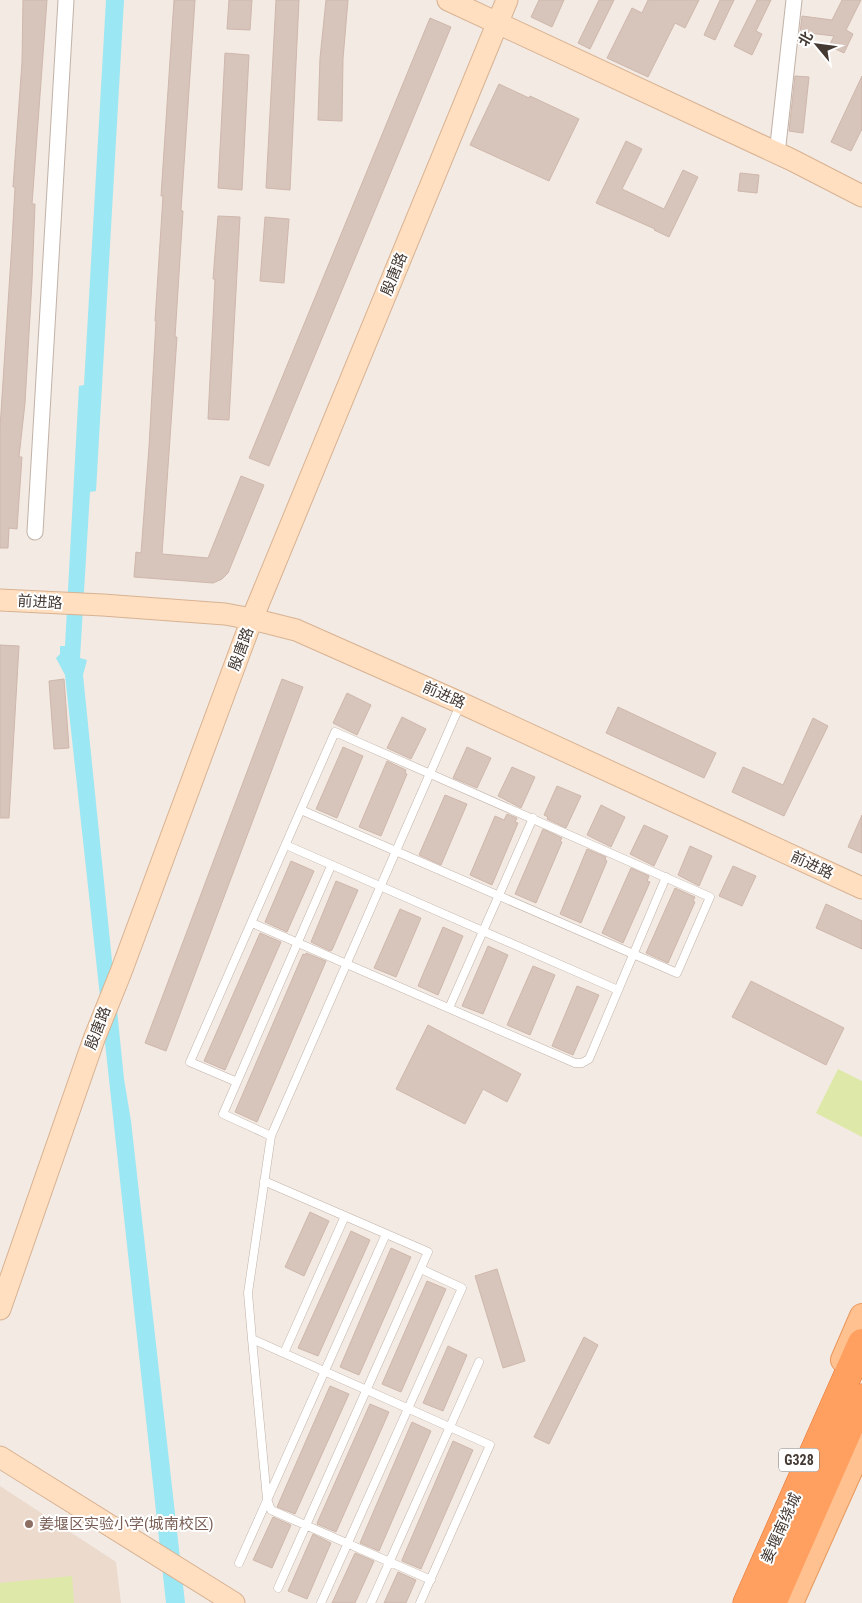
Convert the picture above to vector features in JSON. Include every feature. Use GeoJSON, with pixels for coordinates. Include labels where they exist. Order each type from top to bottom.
{"type":"FeatureCollection","features":[{"type":"Feature","properties":{"kind":"highway","name":"姜堰南绕城"},"geometry":{"type":"LineString","coordinates":[[748,1603],[862,1343]]}},
{"type":"Feature","properties":{"kind":"highway","name":"姜堰南绕城"},"geometry":{"type":"LineString","coordinates":[[772,1603],[862,1398]]}},
{"type":"Feature","properties":{"kind":"main road","name":"G328"},"geometry":{"type":"LineString","coordinates":[[735,1603],[862,1316]]}},
{"type":"Feature","properties":{"kind":"main road"},"geometry":{"type":"LineString","coordinates":[[791,1603],[862,1444]]}},
{"type":"Feature","properties":{"kind":"street"},"geometry":{"type":"LineString","coordinates":[[36,532],[66,0]]}},
{"type":"Feature","properties":{"kind":"street"},"geometry":{"type":"LineString","coordinates":[[448,0],[777,154],[862,196]]}},
{"type":"Feature","properties":{"kind":"street","name":"殷唐路"},"geometry":{"type":"LineString","coordinates":[[0,1309],[94,1039],[121,972],[252,619],[507,0]]}},
{"type":"Feature","properties":{"kind":"street"},"geometry":{"type":"LineString","coordinates":[[777,154],[794,0]]}},
{"type":"Feature","properties":{"kind":"street","name":"前进路"},"geometry":{"type":"LineString","coordinates":[[0,600],[225,614],[296,630],[461,702],[862,888]]}},
{"type":"Feature","properties":{"kind":"street"},"geometry":{"type":"LineString","coordinates":[[0,1456],[234,1603]]}},
{"type":"Feature","properties":{"kind":"lane"},"geometry":{"type":"LineString","coordinates":[[430,1580],[271,1510],[267,1500],[248,1293],[271,1136],[461,702]]}},
{"type":"Feature","properties":{"kind":"lane"},"geometry":{"type":"LineString","coordinates":[[237,1082],[190,1062],[335,732],[710,896],[677,973],[301,810]]}},
{"type":"Feature","properties":{"kind":"lane"},"geometry":{"type":"LineString","coordinates":[[449,1008],[533,818]]}},
{"type":"Feature","properties":{"kind":"lane"},"geometry":{"type":"LineString","coordinates":[[286,845],[618,990]]}},
{"type":"Feature","properties":{"kind":"lane"},"geometry":{"type":"LineString","coordinates":[[271,1136],[223,1114],[331,866]]}},
{"type":"Feature","properties":{"kind":"lane"},"geometry":{"type":"LineString","coordinates":[[252,922],[575,1063],[582,1063],[588,1058],[666,877]]}},
{"type":"Feature","properties":{"kind":"lane"},"geometry":{"type":"LineString","coordinates":[[264,1181],[428,1252],[278,1588]]}},
{"type":"Feature","properties":{"kind":"lane"},"geometry":{"type":"LineString","coordinates":[[284,1353],[345,1216]]}},
{"type":"Feature","properties":{"kind":"lane"},"geometry":{"type":"LineString","coordinates":[[239,1563],[386,1234]]}},
{"type":"Feature","properties":{"kind":"lane"},"geometry":{"type":"LineString","coordinates":[[321,1603],[462,1288],[420,1269]]}},
{"type":"Feature","properties":{"kind":"lane"},"geometry":{"type":"LineString","coordinates":[[252,1339],[490,1445],[420,1603]]}},
{"type":"Feature","properties":{"kind":"lane"},"geometry":{"type":"LineString","coordinates":[[371,1603],[479,1362]]}},
{"type":"Feature","properties":{"kind":"shaded area","name":"姜堰区实验小学(城南校区)"},"geometry":{"type":"Polygon","coordinates":[[[0,1486],[116,1562],[121,1603],[0,1603],[0,1486]]]}},
{"type":"Feature","properties":{"kind":"green space"},"geometry":{"type":"Polygon","coordinates":[[[838,1069],[862,1081],[862,1137],[816,1113],[838,1069]]]}},
{"type":"Feature","properties":{"kind":"green space"},"geometry":{"type":"Polygon","coordinates":[[[72,1576],[74,1603],[0,1603],[0,1583],[72,1576]]]}},
{"type":"Feature","properties":{"kind":"water"},"geometry":{"type":"Polygon","coordinates":[[[106,0],[124,0],[96,491],[90,492],[80,658],[87,660],[83,675],[124,1079],[131,1121],[185,1603],[166,1603],[65,675],[56,658],[60,654],[60,646],[65,646],[79,386],[84,385],[106,0]]]}},
{"type":"Feature","properties":{"kind":"building"},"geometry":{"type":"Polygon","coordinates":[[[23,0],[47,0],[32,204],[35,204],[32,281],[25,403],[19,457],[22,457],[17,529],[9,528],[8,548],[0,548],[0,428],[22,62],[23,0]]]}},
{"type":"Feature","properties":{"kind":"building"},"geometry":{"type":"Polygon","coordinates":[[[174,0],[195,0],[181,210],[183,211],[175,337],[177,337],[162,554],[208,558],[241,476],[264,485],[228,573],[222,579],[213,583],[134,577],[136,552],[141,553],[149,447],[163,196],[161,196],[174,0]]]}},
{"type":"Feature","properties":{"kind":"building"},"geometry":{"type":"Polygon","coordinates":[[[229,0],[252,0],[250,30],[227,29],[229,0]]]}},
{"type":"Feature","properties":{"kind":"building"},"geometry":{"type":"Polygon","coordinates":[[[276,0],[299,0],[290,190],[266,188],[276,0]]]}},
{"type":"Feature","properties":{"kind":"building"},"geometry":{"type":"Polygon","coordinates":[[[326,0],[348,0],[343,59],[342,121],[318,120],[320,58],[326,0]]]}},
{"type":"Feature","properties":{"kind":"building"},"geometry":{"type":"Polygon","coordinates":[[[539,0],[564,0],[552,27],[531,17],[539,0]]]}},
{"type":"Feature","properties":{"kind":"building"},"geometry":{"type":"Polygon","coordinates":[[[599,0],[614,0],[590,49],[578,43],[599,0]]]}},
{"type":"Feature","properties":{"kind":"building"},"geometry":{"type":"Polygon","coordinates":[[[648,0],[699,0],[685,28],[675,23],[648,77],[607,58],[632,8],[642,13],[648,0]]]}},
{"type":"Feature","properties":{"kind":"building"},"geometry":{"type":"Polygon","coordinates":[[[720,0],[734,0],[715,40],[704,35],[720,0]]]}},
{"type":"Feature","properties":{"kind":"building"},"geometry":{"type":"Polygon","coordinates":[[[757,0],[771,0],[756,31],[762,34],[752,55],[734,46],[757,0]]]}},
{"type":"Feature","properties":{"kind":"building"},"geometry":{"type":"Polygon","coordinates":[[[842,0],[861,0],[846,30],[853,34],[844,53],[829,46],[834,36],[800,32],[802,16],[832,20],[842,0]]]}},
{"type":"Feature","properties":{"kind":"building"},"geometry":{"type":"Polygon","coordinates":[[[430,18],[451,27],[269,466],[249,458],[430,18]]]}},
{"type":"Feature","properties":{"kind":"building"},"geometry":{"type":"Polygon","coordinates":[[[225,53],[249,55],[242,190],[218,188],[225,53]]]}},
{"type":"Feature","properties":{"kind":"building"},"geometry":{"type":"Polygon","coordinates":[[[795,76],[809,77],[803,133],[789,131],[795,76]]]}},
{"type":"Feature","properties":{"kind":"building"},"geometry":{"type":"Polygon","coordinates":[[[862,76],[862,129],[851,151],[831,142],[862,76]]]}},
{"type":"Feature","properties":{"kind":"building"},"geometry":{"type":"Polygon","coordinates":[[[499,84],[579,119],[549,181],[470,145],[499,84]]]}},
{"type":"Feature","properties":{"kind":"building"},"geometry":{"type":"Polygon","coordinates":[[[626,141],[642,149],[622,189],[664,209],[683,170],[698,177],[669,237],[596,203],[626,141]]]}},
{"type":"Feature","properties":{"kind":"building"},"geometry":{"type":"Polygon","coordinates":[[[740,173],[759,175],[757,193],[738,191],[740,173]]]}},
{"type":"Feature","properties":{"kind":"building"},"geometry":{"type":"Polygon","coordinates":[[[218,216],[240,217],[229,420],[208,419],[215,279],[213,279],[218,216]]]}},
{"type":"Feature","properties":{"kind":"building"},"geometry":{"type":"Polygon","coordinates":[[[265,217],[289,219],[284,283],[260,281],[265,217]]]}},
{"type":"Feature","properties":{"kind":"building"},"geometry":{"type":"Polygon","coordinates":[[[0,645],[19,646],[9,818],[0,818],[0,645]]]}},
{"type":"Feature","properties":{"kind":"building"},"geometry":{"type":"Polygon","coordinates":[[[64,679],[69,748],[54,749],[49,681],[64,679]]]}},
{"type":"Feature","properties":{"kind":"building"},"geometry":{"type":"Polygon","coordinates":[[[282,679],[303,687],[166,1051],[145,1043],[282,679]]]}},
{"type":"Feature","properties":{"kind":"building"},"geometry":{"type":"Polygon","coordinates":[[[347,693],[371,705],[357,735],[333,723],[347,693]]]}},
{"type":"Feature","properties":{"kind":"building"},"geometry":{"type":"Polygon","coordinates":[[[618,707],[716,753],[704,778],[606,733],[618,707]]]}},
{"type":"Feature","properties":{"kind":"building"},"geometry":{"type":"Polygon","coordinates":[[[402,717],[426,729],[411,759],[387,748],[402,717]]]}},
{"type":"Feature","properties":{"kind":"building"},"geometry":{"type":"Polygon","coordinates":[[[813,718],[828,726],[784,816],[732,792],[743,767],[783,785],[813,718]]]}},
{"type":"Feature","properties":{"kind":"building"},"geometry":{"type":"Polygon","coordinates":[[[343,747],[363,756],[337,818],[316,809],[343,747]]]}},
{"type":"Feature","properties":{"kind":"building"},"geometry":{"type":"Polygon","coordinates":[[[467,747],[491,758],[477,788],[453,778],[467,747]]]}},
{"type":"Feature","properties":{"kind":"building"},"geometry":{"type":"Polygon","coordinates":[[[387,761],[406,770],[405,773],[407,774],[381,836],[359,827],[387,761]]]}},
{"type":"Feature","properties":{"kind":"building"},"geometry":{"type":"Polygon","coordinates":[[[512,767],[535,777],[521,808],[498,796],[512,767]]]}},
{"type":"Feature","properties":{"kind":"building"},"geometry":{"type":"Polygon","coordinates":[[[557,786],[581,796],[566,828],[547,819],[548,817],[544,815],[557,786]]]}},
{"type":"Feature","properties":{"kind":"building"},"geometry":{"type":"Polygon","coordinates":[[[445,795],[467,804],[441,865],[419,855],[445,795]]]}},
{"type":"Feature","properties":{"kind":"building"},"geometry":{"type":"Polygon","coordinates":[[[601,805],[625,817],[611,847],[587,835],[601,805]]]}},
{"type":"Feature","properties":{"kind":"building"},"geometry":{"type":"Polygon","coordinates":[[[507,814],[517,818],[515,822],[518,823],[492,885],[470,875],[495,816],[504,820],[507,814]]]}},
{"type":"Feature","properties":{"kind":"building"},"geometry":{"type":"Polygon","coordinates":[[[862,815],[862,853],[848,847],[862,815]]]}},
{"type":"Feature","properties":{"kind":"building"},"geometry":{"type":"Polygon","coordinates":[[[644,825],[668,836],[654,866],[630,854],[644,825]]]}},
{"type":"Feature","properties":{"kind":"building"},"geometry":{"type":"Polygon","coordinates":[[[543,829],[562,838],[560,841],[562,842],[536,903],[515,894],[543,829]]]}},
{"type":"Feature","properties":{"kind":"building"},"geometry":{"type":"Polygon","coordinates":[[[690,846],[712,856],[699,886],[678,875],[690,846]]]}},
{"type":"Feature","properties":{"kind":"building"},"geometry":{"type":"Polygon","coordinates":[[[587,849],[606,857],[605,860],[607,861],[581,923],[560,914],[587,849]]]}},
{"type":"Feature","properties":{"kind":"building"},"geometry":{"type":"Polygon","coordinates":[[[291,861],[314,871],[287,932],[265,922],[291,861]]]}},
{"type":"Feature","properties":{"kind":"building"},"geometry":{"type":"Polygon","coordinates":[[[733,866],[756,876],[742,906],[719,896],[733,866]]]}},
{"type":"Feature","properties":{"kind":"building"},"geometry":{"type":"Polygon","coordinates":[[[631,868],[649,876],[647,881],[650,882],[623,943],[602,933],[631,868]]]}},
{"type":"Feature","properties":{"kind":"building"},"geometry":{"type":"Polygon","coordinates":[[[336,881],[358,890],[330,951],[311,942],[336,881]]]}},
{"type":"Feature","properties":{"kind":"building"},"geometry":{"type":"Polygon","coordinates":[[[675,888],[695,897],[693,901],[695,902],[668,963],[646,953],[675,888]]]}},
{"type":"Feature","properties":{"kind":"building"},"geometry":{"type":"Polygon","coordinates":[[[826,904],[862,921],[862,949],[816,928],[826,904]]]}},
{"type":"Feature","properties":{"kind":"building"},"geometry":{"type":"Polygon","coordinates":[[[400,909],[421,918],[396,977],[374,968],[400,909]]]}},
{"type":"Feature","properties":{"kind":"building"},"geometry":{"type":"Polygon","coordinates":[[[443,927],[463,936],[438,995],[418,986],[443,927]]]}},
{"type":"Feature","properties":{"kind":"building"},"geometry":{"type":"Polygon","coordinates":[[[260,933],[281,942],[225,1070],[204,1061],[260,933]]]}},
{"type":"Feature","properties":{"kind":"building"},"geometry":{"type":"Polygon","coordinates":[[[488,946],[508,955],[483,1014],[462,1006],[488,946]]]}},
{"type":"Feature","properties":{"kind":"building"},"geometry":{"type":"Polygon","coordinates":[[[306,953],[326,961],[257,1122],[235,1112],[303,954],[305,955],[306,953]]]}},
{"type":"Feature","properties":{"kind":"building"},"geometry":{"type":"Polygon","coordinates":[[[533,966],[555,975],[530,1035],[507,1025],[533,966]]]}},
{"type":"Feature","properties":{"kind":"building"},"geometry":{"type":"Polygon","coordinates":[[[751,981],[844,1028],[826,1065],[732,1017],[751,981]]]}},
{"type":"Feature","properties":{"kind":"building"},"geometry":{"type":"Polygon","coordinates":[[[577,986],[599,995],[573,1055],[552,1046],[577,986]]]}},
{"type":"Feature","properties":{"kind":"building"},"geometry":{"type":"Polygon","coordinates":[[[428,1025],[521,1074],[507,1102],[483,1089],[465,1124],[396,1089],[428,1025]]]}},
{"type":"Feature","properties":{"kind":"building"},"geometry":{"type":"Polygon","coordinates":[[[310,1212],[329,1221],[304,1276],[285,1267],[310,1212]]]}},
{"type":"Feature","properties":{"kind":"building"},"geometry":{"type":"Polygon","coordinates":[[[351,1231],[370,1240],[318,1356],[298,1348],[351,1231]]]}},
{"type":"Feature","properties":{"kind":"building"},"geometry":{"type":"Polygon","coordinates":[[[391,1248],[411,1257],[359,1375],[340,1367],[391,1248]]]}},
{"type":"Feature","properties":{"kind":"building"},"geometry":{"type":"Polygon","coordinates":[[[497,1269],[525,1361],[503,1368],[475,1276],[497,1269]]]}},
{"type":"Feature","properties":{"kind":"building"},"geometry":{"type":"Polygon","coordinates":[[[427,1281],[446,1289],[401,1392],[382,1384],[427,1281]]]}},
{"type":"Feature","properties":{"kind":"building"},"geometry":{"type":"Polygon","coordinates":[[[584,1337],[598,1345],[549,1444],[534,1437],[584,1337]]]}},
{"type":"Feature","properties":{"kind":"building"},"geometry":{"type":"Polygon","coordinates":[[[448,1346],[467,1355],[443,1411],[423,1403],[448,1346]]]}},
{"type":"Feature","properties":{"kind":"building"},"geometry":{"type":"Polygon","coordinates":[[[330,1386],[349,1394],[295,1514],[277,1507],[330,1386]]]}},
{"type":"Feature","properties":{"kind":"building"},"geometry":{"type":"Polygon","coordinates":[[[370,1404],[389,1412],[336,1532],[317,1524],[370,1404]]]}},
{"type":"Feature","properties":{"kind":"building"},"geometry":{"type":"Polygon","coordinates":[[[412,1422],[431,1431],[379,1551],[360,1543],[412,1422]]]}},
{"type":"Feature","properties":{"kind":"building"},"geometry":{"type":"Polygon","coordinates":[[[453,1441],[473,1450],[421,1569],[402,1560],[453,1441]]]}},
{"type":"Feature","properties":{"kind":"building"},"geometry":{"type":"Polygon","coordinates":[[[273,1517],[291,1525],[272,1568],[253,1560],[273,1517]]]}},
{"type":"Feature","properties":{"kind":"building"},"geometry":{"type":"Polygon","coordinates":[[[313,1534],[331,1543],[307,1599],[288,1591],[313,1534]]]}},
{"type":"Feature","properties":{"kind":"building"},"geometry":{"type":"Polygon","coordinates":[[[355,1553],[374,1561],[355,1603],[332,1603],[355,1553]]]}},
{"type":"Feature","properties":{"kind":"building"},"geometry":{"type":"Polygon","coordinates":[[[398,1572],[416,1580],[406,1603],[384,1603],[398,1572]]]}},
{"type":"Feature","properties":{"kind":"place","name":"姜堰区实验小学(城南校区)"},"geometry":{"type":"Point","coordinates":[29,1524]}}]}
